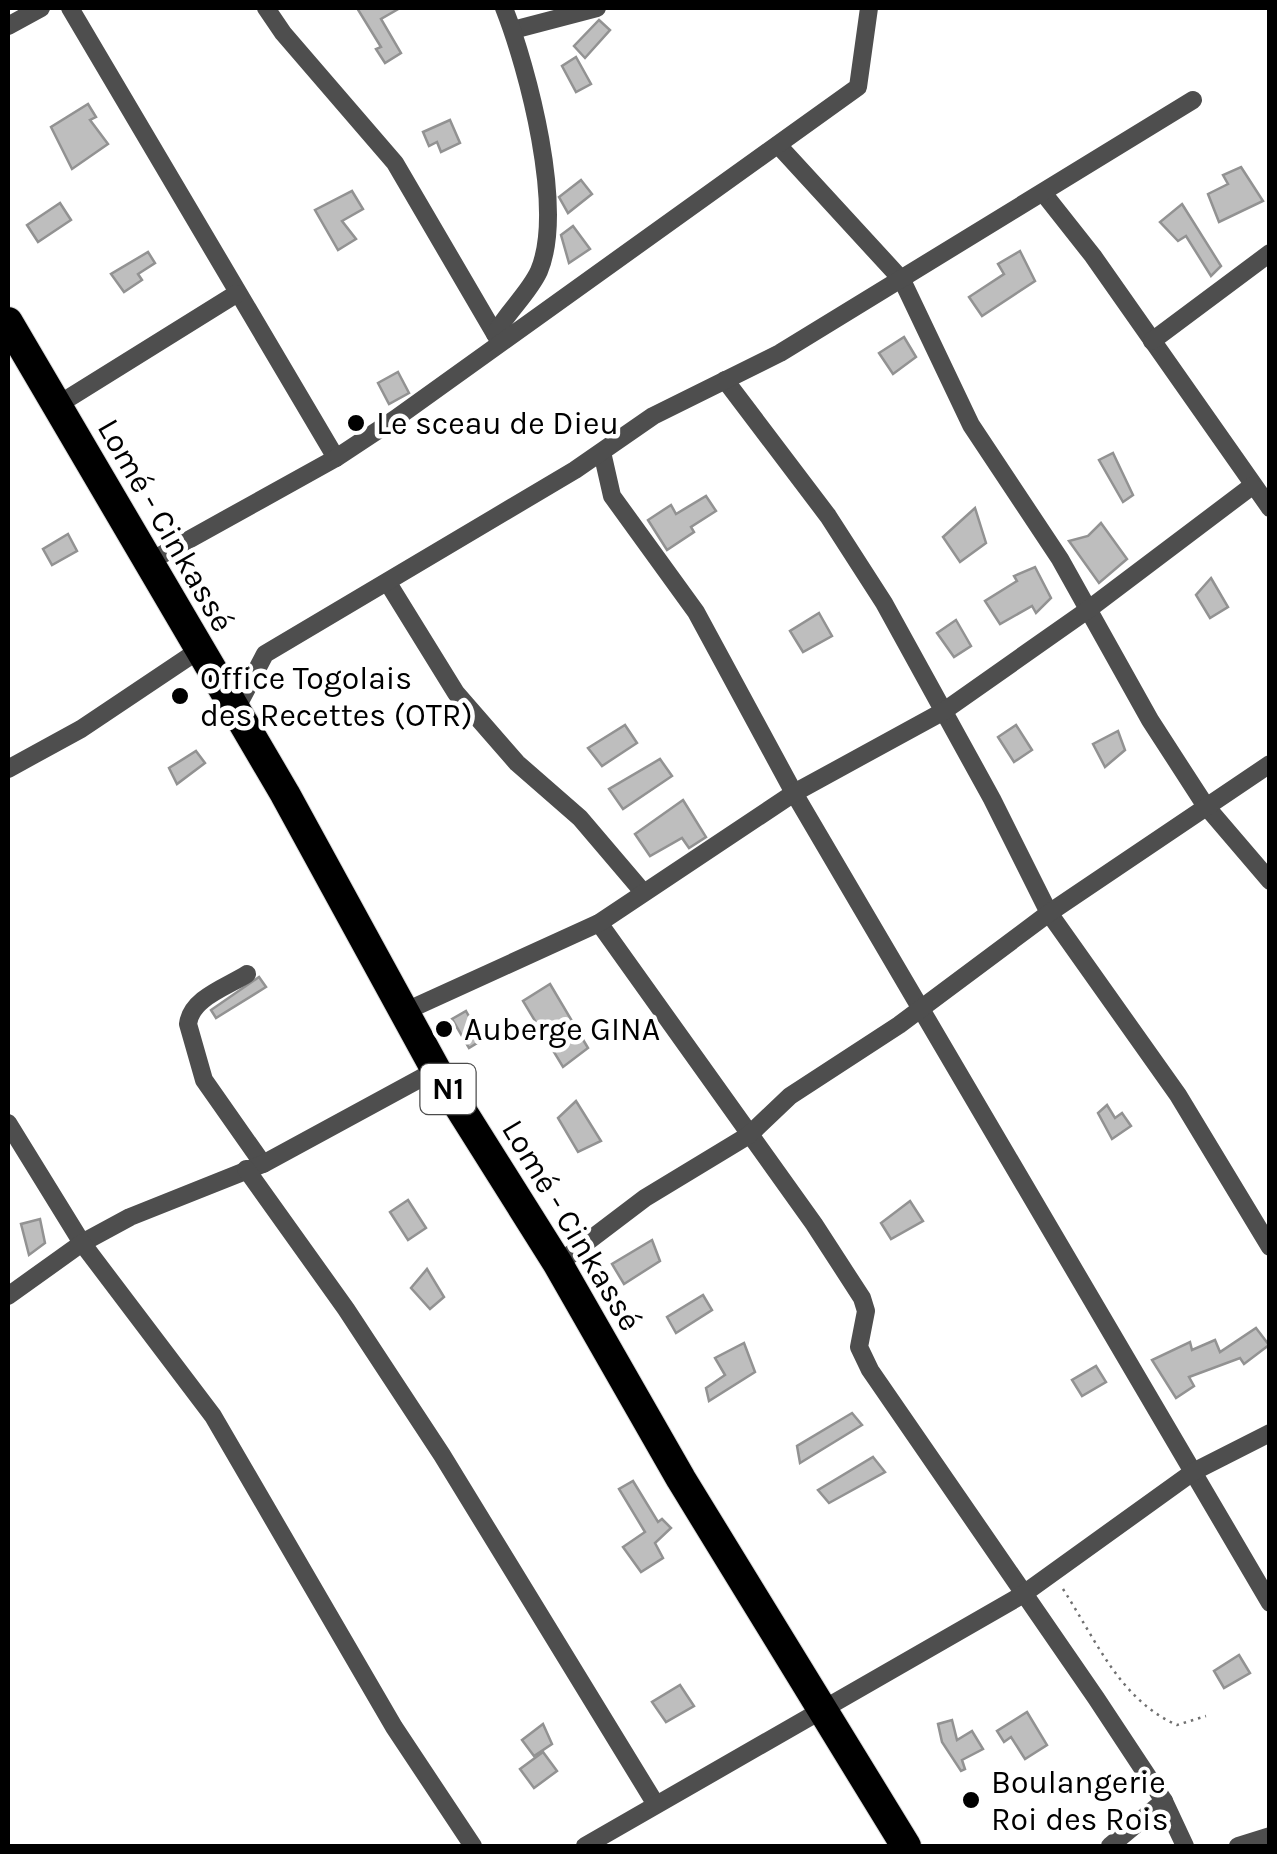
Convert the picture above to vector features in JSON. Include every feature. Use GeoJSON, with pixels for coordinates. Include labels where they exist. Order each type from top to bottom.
{"type":"FeatureCollection","features":[{"type":"Feature","properties":{"kind":"highway","name":"Lomé - Cinkassé"},"geometry":{"type":"LineString","coordinates":[[8,322],[406,1011],[436,1070],[558,1264],[818,1709],[906,1846]]}},
{"type":"Feature","properties":{"kind":"street"},"geometry":{"type":"LineString","coordinates":[[8,26],[41,8]]}},
{"type":"Feature","properties":{"kind":"street"},"geometry":{"type":"LineString","coordinates":[[70,8],[336,458]]}},
{"type":"Feature","properties":{"kind":"street"},"geometry":{"type":"LineString","coordinates":[[266,8],[395,163],[498,338]]}},
{"type":"Feature","properties":{"kind":"street"},"geometry":{"type":"LineString","coordinates":[[498,338],[508,310],[538,273],[549,226],[536,112],[504,8]]}},
{"type":"Feature","properties":{"kind":"street"},"geometry":{"type":"LineString","coordinates":[[512,30],[597,8]]}},
{"type":"Feature","properties":{"kind":"street"},"geometry":{"type":"LineString","coordinates":[[147,563],[336,458],[498,338],[858,87],[869,8]]}},
{"type":"Feature","properties":{"kind":"street"},"geometry":{"type":"LineString","coordinates":[[234,711],[265,654],[602,452],[652,416],[780,353],[1192,100]]}},
{"type":"Feature","properties":{"kind":"street"},"geometry":{"type":"LineString","coordinates":[[778,145],[902,280],[971,425],[1090,609],[1150,720],[1205,805],[1270,882]]}},
{"type":"Feature","properties":{"kind":"street"},"geometry":{"type":"LineString","coordinates":[[1044,194],[1270,508]]}},
{"type":"Feature","properties":{"kind":"street"},"geometry":{"type":"LineString","coordinates":[[1152,341],[1270,253]]}},
{"type":"Feature","properties":{"kind":"street"},"geometry":{"type":"LineString","coordinates":[[56,406],[236,294]]}},
{"type":"Feature","properties":{"kind":"street"},"geometry":{"type":"LineString","coordinates":[[725,380],[828,516],[944,711],[1049,913],[1178,1094],[1270,1247]]}},
{"type":"Feature","properties":{"kind":"street"},"geometry":{"type":"LineString","coordinates":[[602,452],[612,496],[696,612],[794,793],[1270,1604]]}},
{"type":"Feature","properties":{"kind":"street"},"geometry":{"type":"LineString","coordinates":[[406,1011],[599,923],[794,793],[944,711],[1090,609],[1252,486]]}},
{"type":"Feature","properties":{"kind":"street"},"geometry":{"type":"LineString","coordinates":[[388,583],[456,693],[517,763],[580,818],[643,892]]}},
{"type":"Feature","properties":{"kind":"street"},"geometry":{"type":"LineString","coordinates":[[8,768],[81,729],[199,650]]}},
{"type":"Feature","properties":{"kind":"street"},"geometry":{"type":"LineString","coordinates":[[558,1264],[645,1198],[750,1134],[790,1096],[920,1008],[1049,913],[1270,764]]}},
{"type":"Feature","properties":{"kind":"street"},"geometry":{"type":"LineString","coordinates":[[599,923],[862,1298],[866,1311],[858,1348],[870,1370],[1164,1800],[1185,1846]]}},
{"type":"Feature","properties":{"kind":"street"},"geometry":{"type":"LineString","coordinates":[[247,974],[203,1000],[189,1015],[204,1080],[254,1167],[442,1455],[655,1803]]}},
{"type":"Feature","properties":{"kind":"street"},"geometry":{"type":"LineString","coordinates":[[8,1296],[82,1243],[130,1217],[254,1167],[436,1070]]}},
{"type":"Feature","properties":{"kind":"street"},"geometry":{"type":"LineString","coordinates":[[8,1123],[82,1243],[213,1416],[385,1712],[473,1846]]}},
{"type":"Feature","properties":{"kind":"street"},"geometry":{"type":"LineString","coordinates":[[585,1846],[1022,1594],[1193,1472],[1270,1433]]}},
{"type":"Feature","properties":{"kind":"street"},"geometry":{"type":"LineString","coordinates":[[1110,1846],[1164,1800]]}},
{"type":"Feature","properties":{"kind":"street"},"geometry":{"type":"LineString","coordinates":[[1238,1846],[1270,1836]]}},
{"type":"Feature","properties":{"kind":"path"},"geometry":{"type":"LineString","coordinates":[[1052,1571],[1118,1679],[1150,1714],[1178,1726],[1206,1716]]}},
{"type":"Feature","properties":{"kind":"building"},"geometry":{"type":"Polygon","coordinates":[[[357,8],[400,8],[381,19],[401,53],[385,63],[376,49],[381,47],[357,8]]]}},
{"type":"Feature","properties":{"kind":"building"},"geometry":{"type":"Polygon","coordinates":[[[599,20],[610,30],[585,58],[574,46],[599,20]]]}},
{"type":"Feature","properties":{"kind":"building"},"geometry":{"type":"Polygon","coordinates":[[[576,57],[591,84],[576,92],[562,66],[576,57]]]}},
{"type":"Feature","properties":{"kind":"building"},"geometry":{"type":"Polygon","coordinates":[[[88,104],[96,117],[90,120],[108,144],[72,169],[51,127],[88,104]]]}},
{"type":"Feature","properties":{"kind":"building"},"geometry":{"type":"Polygon","coordinates":[[[450,120],[460,143],[441,152],[437,142],[429,146],[423,132],[450,120]]]}},
{"type":"Feature","properties":{"kind":"building"},"geometry":{"type":"Polygon","coordinates":[[[1241,167],[1263,201],[1219,222],[1208,194],[1228,184],[1223,175],[1241,167]]]}},
{"type":"Feature","properties":{"kind":"building"},"geometry":{"type":"Polygon","coordinates":[[[581,180],[592,194],[568,213],[559,197],[581,180]]]}},
{"type":"Feature","properties":{"kind":"building"},"geometry":{"type":"Polygon","coordinates":[[[352,191],[363,209],[342,221],[356,239],[338,250],[315,210],[352,191]]]}},
{"type":"Feature","properties":{"kind":"building"},"geometry":{"type":"Polygon","coordinates":[[[60,203],[71,220],[38,242],[27,225],[60,203]]]}},
{"type":"Feature","properties":{"kind":"building"},"geometry":{"type":"Polygon","coordinates":[[[1182,204],[1221,266],[1211,276],[1186,236],[1178,241],[1160,222],[1182,204]]]}},
{"type":"Feature","properties":{"kind":"building"},"geometry":{"type":"Polygon","coordinates":[[[573,226],[590,249],[569,263],[561,235],[573,226]]]}},
{"type":"Feature","properties":{"kind":"building"},"geometry":{"type":"Polygon","coordinates":[[[1020,251],[1035,281],[982,316],[969,297],[1004,274],[998,264],[1020,251]]]}},
{"type":"Feature","properties":{"kind":"building"},"geometry":{"type":"Polygon","coordinates":[[[148,252],[155,263],[138,274],[142,280],[124,292],[111,274],[148,252]]]}},
{"type":"Feature","properties":{"kind":"building"},"geometry":{"type":"Polygon","coordinates":[[[904,337],[916,357],[893,374],[879,353],[904,337]]]}},
{"type":"Feature","properties":{"kind":"building"},"geometry":{"type":"Polygon","coordinates":[[[398,372],[409,393],[389,404],[378,383],[398,372]]]}},
{"type":"Feature","properties":{"kind":"building"},"geometry":{"type":"Polygon","coordinates":[[[1113,453],[1133,495],[1123,502],[1099,460],[1113,453]]]}},
{"type":"Feature","properties":{"kind":"building"},"geometry":{"type":"Polygon","coordinates":[[[706,496],[716,511],[691,527],[694,532],[667,550],[648,520],[671,505],[676,514],[706,496]]]}},
{"type":"Feature","properties":{"kind":"building"},"geometry":{"type":"Polygon","coordinates":[[[975,508],[986,543],[960,562],[943,537],[975,508]]]}},
{"type":"Feature","properties":{"kind":"building"},"geometry":{"type":"Polygon","coordinates":[[[1101,523],[1127,559],[1099,583],[1069,541],[1088,536],[1101,523]]]}},
{"type":"Feature","properties":{"kind":"building"},"geometry":{"type":"Polygon","coordinates":[[[68,534],[77,551],[52,565],[43,549],[68,534]]]}},
{"type":"Feature","properties":{"kind":"building"},"geometry":{"type":"Polygon","coordinates":[[[1035,567],[1051,598],[1036,613],[1032,606],[1000,624],[985,601],[1017,581],[1014,576],[1035,567]]]}},
{"type":"Feature","properties":{"kind":"building"},"geometry":{"type":"Polygon","coordinates":[[[1211,578],[1228,607],[1210,618],[1196,595],[1211,578]]]}},
{"type":"Feature","properties":{"kind":"building"},"geometry":{"type":"Polygon","coordinates":[[[819,613],[832,636],[803,652],[790,631],[819,613]]]}},
{"type":"Feature","properties":{"kind":"building"},"geometry":{"type":"Polygon","coordinates":[[[956,620],[971,646],[954,657],[937,633],[956,620]]]}},
{"type":"Feature","properties":{"kind":"building"},"geometry":{"type":"Polygon","coordinates":[[[625,725],[637,743],[602,766],[588,748],[625,725]]]}},
{"type":"Feature","properties":{"kind":"building"},"geometry":{"type":"Polygon","coordinates":[[[1016,725],[1032,750],[1014,762],[998,737],[1016,725]]]}},
{"type":"Feature","properties":{"kind":"building"},"geometry":{"type":"Polygon","coordinates":[[[1118,731],[1125,750],[1105,767],[1093,744],[1118,731]]]}},
{"type":"Feature","properties":{"kind":"building"},"geometry":{"type":"Polygon","coordinates":[[[196,751],[205,763],[177,784],[169,768],[196,751]]]}},
{"type":"Feature","properties":{"kind":"building"},"geometry":{"type":"Polygon","coordinates":[[[660,759],[672,776],[623,809],[609,789],[660,759]]]}},
{"type":"Feature","properties":{"kind":"building"},"geometry":{"type":"Polygon","coordinates":[[[683,800],[706,837],[689,848],[682,838],[650,856],[635,834],[683,800]]]}},
{"type":"Feature","properties":{"kind":"building"},"geometry":{"type":"Polygon","coordinates":[[[259,977],[266,987],[216,1018],[211,1010],[259,977]]]}},
{"type":"Feature","properties":{"kind":"building"},"geometry":{"type":"Polygon","coordinates":[[[550,984],[588,1048],[563,1067],[523,1001],[550,984]]]}},
{"type":"Feature","properties":{"kind":"building"},"geometry":{"type":"Polygon","coordinates":[[[466,1011],[482,1040],[469,1048],[452,1019],[466,1011]]]}},
{"type":"Feature","properties":{"kind":"building"},"geometry":{"type":"Polygon","coordinates":[[[576,1101],[601,1141],[578,1152],[558,1118],[576,1101]]]}},
{"type":"Feature","properties":{"kind":"building"},"geometry":{"type":"Polygon","coordinates":[[[1107,1105],[1115,1118],[1122,1113],[1131,1126],[1112,1139],[1098,1113],[1107,1105]]]}},
{"type":"Feature","properties":{"kind":"building"},"geometry":{"type":"Polygon","coordinates":[[[408,1200],[426,1228],[408,1240],[390,1212],[408,1200]]]}},
{"type":"Feature","properties":{"kind":"building"},"geometry":{"type":"Polygon","coordinates":[[[910,1201],[923,1221],[891,1239],[881,1223],[910,1201]]]}},
{"type":"Feature","properties":{"kind":"building"},"geometry":{"type":"Polygon","coordinates":[[[40,1219],[45,1243],[29,1255],[21,1224],[40,1219]]]}},
{"type":"Feature","properties":{"kind":"building"},"geometry":{"type":"Polygon","coordinates":[[[652,1240],[660,1261],[624,1284],[612,1264],[652,1240]]]}},
{"type":"Feature","properties":{"kind":"building"},"geometry":{"type":"Polygon","coordinates":[[[427,1269],[444,1297],[430,1309],[411,1288],[427,1269]]]}},
{"type":"Feature","properties":{"kind":"building"},"geometry":{"type":"Polygon","coordinates":[[[703,1295],[712,1310],[676,1333],[667,1317],[703,1295]]]}},
{"type":"Feature","properties":{"kind":"building"},"geometry":{"type":"Polygon","coordinates":[[[1256,1328],[1269,1345],[1244,1364],[1240,1358],[1189,1377],[1194,1386],[1176,1398],[1152,1360],[1190,1342],[1192,1350],[1215,1340],[1220,1352],[1256,1328]]]}},
{"type":"Feature","properties":{"kind":"building"},"geometry":{"type":"Polygon","coordinates":[[[744,1343],[755,1372],[709,1401],[706,1388],[725,1375],[715,1358],[744,1343]]]}},
{"type":"Feature","properties":{"kind":"building"},"geometry":{"type":"Polygon","coordinates":[[[1096,1366],[1106,1382],[1082,1396],[1072,1380],[1096,1366]]]}},
{"type":"Feature","properties":{"kind":"building"},"geometry":{"type":"Polygon","coordinates":[[[852,1413],[862,1425],[800,1463],[797,1446],[852,1413]]]}},
{"type":"Feature","properties":{"kind":"building"},"geometry":{"type":"Polygon","coordinates":[[[873,1457],[885,1472],[829,1503],[818,1490],[873,1457]]]}},
{"type":"Feature","properties":{"kind":"building"},"geometry":{"type":"Polygon","coordinates":[[[633,1481],[658,1522],[662,1519],[671,1528],[655,1543],[663,1558],[641,1572],[623,1547],[645,1532],[619,1489],[633,1481]]]}},
{"type":"Feature","properties":{"kind":"building"},"geometry":{"type":"Polygon","coordinates":[[[1239,1655],[1250,1673],[1224,1688],[1214,1671],[1239,1655]]]}},
{"type":"Feature","properties":{"kind":"building"},"geometry":{"type":"Polygon","coordinates":[[[680,1685],[694,1706],[666,1722],[652,1702],[680,1685]]]}},
{"type":"Feature","properties":{"kind":"building"},"geometry":{"type":"Polygon","coordinates":[[[1027,1712],[1047,1745],[1025,1759],[1011,1737],[1004,1742],[997,1731],[1027,1712]]]}},
{"type":"Feature","properties":{"kind":"building"},"geometry":{"type":"Polygon","coordinates":[[[952,1720],[957,1740],[972,1731],[983,1749],[962,1760],[965,1769],[961,1771],[942,1742],[938,1724],[952,1720]]]}},
{"type":"Feature","properties":{"kind":"building"},"geometry":{"type":"Polygon","coordinates":[[[543,1724],[552,1744],[534,1756],[522,1740],[543,1724]]]}},
{"type":"Feature","properties":{"kind":"building"},"geometry":{"type":"Polygon","coordinates":[[[543,1752],[557,1771],[534,1788],[520,1769],[543,1752]]]}},
{"type":"Feature","properties":{"kind":"place","name":"Le sceau de Dieu"},"geometry":{"type":"Point","coordinates":[356,423]}},
{"type":"Feature","properties":{"kind":"place","name":"Office Togolais des Recettes (OTR)"},"geometry":{"type":"Point","coordinates":[180,696]}},
{"type":"Feature","properties":{"kind":"place","name":"Auberge GINA"},"geometry":{"type":"Point","coordinates":[444,1029]}},
{"type":"Feature","properties":{"kind":"place","name":"Boulangerie Roi des Rois"},"geometry":{"type":"Point","coordinates":[971,1800]}}]}
